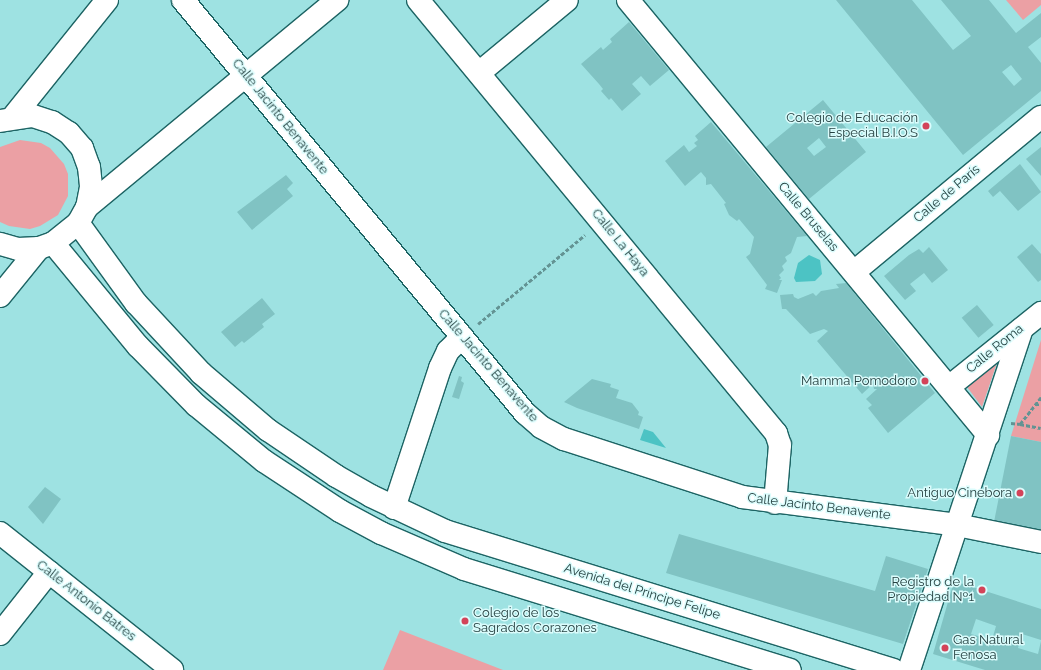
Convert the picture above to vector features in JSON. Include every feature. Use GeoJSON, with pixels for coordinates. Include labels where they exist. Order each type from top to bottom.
{"type":"FeatureCollection","features":[{"type":"Feature","properties":{"kind":"street"},"geometry":{"type":"LineString","coordinates":[[6,119],[107,0]]}},
{"type":"Feature","properties":{"kind":"street","name":"Calle Jacinto Benavente"},"geometry":{"type":"LineString","coordinates":[[183,0],[525,412],[542,427],[564,439],[742,497],[775,503],[957,525],[1041,542]]}},
{"type":"Feature","properties":{"kind":"street"},"geometry":{"type":"LineString","coordinates":[[0,296],[46,246],[246,75],[337,0]]}},
{"type":"Feature","properties":{"kind":"street","name":"Calle La Haya"},"geometry":{"type":"LineString","coordinates":[[418,0],[776,433],[780,445],[775,503]]}},
{"type":"Feature","properties":{"kind":"street"},"geometry":{"type":"LineString","coordinates":[[479,73],[567,0]]}},
{"type":"Feature","properties":{"kind":"street","name":"Calle Bruselas"},"geometry":{"type":"LineString","coordinates":[[628,0],[950,386],[990,428]]}},
{"type":"Feature","properties":{"kind":"street","name":"Calle de París"},"geometry":{"type":"LineString","coordinates":[[854,272],[1041,117]]}},
{"type":"Feature","properties":{"kind":"street"},"geometry":{"type":"LineString","coordinates":[[6,119],[39,118],[52,122],[69,133],[82,148],[90,167],[91,187],[83,215]]}},
{"type":"Feature","properties":{"kind":"street","name":"Avenida del Príncipe Felipe"},"geometry":{"type":"LineString","coordinates":[[83,215],[142,309],[195,367],[230,399],[301,454],[394,508],[445,531],[893,670]]}},
{"type":"Feature","properties":{"kind":"street"},"geometry":{"type":"LineString","coordinates":[[0,244],[18,249],[46,246]]}},
{"type":"Feature","properties":{"kind":"street"},"geometry":{"type":"LineString","coordinates":[[46,246],[138,346],[196,406],[264,461],[340,511],[381,533],[464,569],[790,670]]}},
{"type":"Feature","properties":{"kind":"street","name":"Calle Roma"},"geometry":{"type":"LineString","coordinates":[[950,386],[1041,313]]}},
{"type":"Feature","properties":{"kind":"street"},"geometry":{"type":"LineString","coordinates":[[909,670],[1022,329]]}},
{"type":"Feature","properties":{"kind":"street"},"geometry":{"type":"LineString","coordinates":[[394,508],[442,363],[448,351],[462,337]]}},
{"type":"Feature","properties":{"kind":"street","name":"Calle Antonio Batres"},"geometry":{"type":"LineString","coordinates":[[0,533],[172,670]]}},
{"type":"Feature","properties":{"kind":"street"},"geometry":{"type":"LineString","coordinates":[[0,634],[49,572]]}},
{"type":"Feature","properties":{"kind":"path"},"geometry":{"type":"LineString","coordinates":[[462,337],[590,231]]}},
{"type":"Feature","properties":{"kind":"path"},"geometry":{"type":"LineString","coordinates":[[1020,424],[1041,397]]}},
{"type":"Feature","properties":{"kind":"path"},"geometry":{"type":"LineString","coordinates":[[1035,404],[1041,406]]}},
{"type":"Feature","properties":{"kind":"path"},"geometry":{"type":"LineString","coordinates":[[990,428],[1020,424],[1041,428]]}},
{"type":"Feature","properties":{"kind":"shaded area"},"geometry":{"type":"Polygon","coordinates":[[[1006,0],[1041,0],[1041,5],[1023,20],[1006,0]]]}},
{"type":"Feature","properties":{"kind":"shaded area"},"geometry":{"type":"Polygon","coordinates":[[[20,140],[41,143],[50,148],[64,164],[68,174],[68,196],[58,215],[40,226],[30,229],[9,226],[0,222],[0,147],[20,140]]]}},
{"type":"Feature","properties":{"kind":"shaded area"},"geometry":{"type":"Polygon","coordinates":[[[1041,340],[1041,442],[1011,436],[1041,340]]]}},
{"type":"Feature","properties":{"kind":"shaded area"},"geometry":{"type":"Polygon","coordinates":[[[998,360],[982,407],[967,387],[998,360]]]}},
{"type":"Feature","properties":{"kind":"shaded area"},"geometry":{"type":"Polygon","coordinates":[[[400,630],[503,670],[383,670],[400,630]]]}},
{"type":"Feature","properties":{"kind":"water"},"geometry":{"type":"Polygon","coordinates":[[[809,255],[820,260],[822,274],[815,281],[796,282],[794,278],[798,263],[809,255]]]}},
{"type":"Feature","properties":{"kind":"water"},"geometry":{"type":"Polygon","coordinates":[[[644,429],[653,432],[666,448],[640,440],[644,429]]]}},
{"type":"Feature","properties":{"kind":"building"},"geometry":{"type":"Polygon","coordinates":[[[836,0],[912,0],[953,50],[971,36],[941,0],[989,0],[1016,33],[1041,13],[1041,37],[1028,47],[1041,63],[1041,91],[963,155],[836,0]],[[1011,65],[1002,72],[1014,86],[1022,79],[1011,65]]]}},
{"type":"Feature","properties":{"kind":"building"},"geometry":{"type":"Polygon","coordinates":[[[629,22],[669,70],[650,86],[641,76],[632,84],[641,94],[622,111],[611,98],[609,100],[601,91],[603,89],[581,64],[601,47],[603,50],[612,42],[610,39],[629,22]]]}},
{"type":"Feature","properties":{"kind":"building"},"geometry":{"type":"Polygon","coordinates":[[[823,100],[866,152],[809,199],[766,147],[823,100]],[[819,138],[807,148],[814,156],[826,147],[819,138]]]}},
{"type":"Feature","properties":{"kind":"building"},"geometry":{"type":"Polygon","coordinates":[[[711,122],[807,236],[797,237],[791,253],[785,257],[787,261],[782,266],[784,270],[779,275],[781,278],[779,280],[782,280],[777,293],[765,289],[767,285],[746,257],[750,254],[754,237],[739,219],[737,221],[729,215],[724,204],[726,203],[711,184],[706,185],[706,178],[701,172],[685,186],[665,161],[684,145],[689,152],[697,146],[694,143],[698,140],[695,136],[711,122]]]}},
{"type":"Feature","properties":{"kind":"building"},"geometry":{"type":"Polygon","coordinates":[[[1041,147],[1041,176],[1026,159],[1041,147]]]}},
{"type":"Feature","properties":{"kind":"building"},"geometry":{"type":"Polygon","coordinates":[[[1020,164],[1041,192],[1018,211],[1000,191],[993,197],[988,191],[1020,164]]]}},
{"type":"Feature","properties":{"kind":"building"},"geometry":{"type":"Polygon","coordinates":[[[286,175],[293,183],[287,189],[293,196],[252,230],[237,212],[286,175]]]}},
{"type":"Feature","properties":{"kind":"building"},"geometry":{"type":"Polygon","coordinates":[[[1032,244],[1041,254],[1041,280],[1038,282],[1017,257],[1032,244]]]}},
{"type":"Feature","properties":{"kind":"building"},"geometry":{"type":"Polygon","coordinates":[[[929,247],[948,270],[932,283],[924,273],[910,284],[916,291],[905,300],[884,276],[909,255],[919,249],[923,253],[929,247]]]}},
{"type":"Feature","properties":{"kind":"building"},"geometry":{"type":"Polygon","coordinates":[[[846,283],[935,393],[888,433],[868,408],[872,405],[866,399],[877,389],[874,389],[873,384],[862,394],[817,341],[828,331],[824,329],[810,334],[786,309],[782,309],[780,295],[793,294],[794,297],[798,299],[813,293],[816,296],[821,291],[839,288],[836,284],[846,283]]]}},
{"type":"Feature","properties":{"kind":"building"},"geometry":{"type":"Polygon","coordinates":[[[262,298],[275,314],[262,324],[264,327],[244,343],[242,341],[235,347],[221,332],[262,298]]]}},
{"type":"Feature","properties":{"kind":"building"},"geometry":{"type":"Polygon","coordinates":[[[977,305],[994,325],[978,338],[962,318],[977,305]]]}},
{"type":"Feature","properties":{"kind":"building"},"geometry":{"type":"Polygon","coordinates":[[[459,376],[462,377],[461,381],[464,383],[459,399],[452,397],[459,376]]]}},
{"type":"Feature","properties":{"kind":"building"},"geometry":{"type":"Polygon","coordinates":[[[592,379],[611,384],[610,387],[619,390],[616,398],[632,403],[639,412],[638,415],[643,417],[639,429],[577,408],[564,402],[592,379]]]}},
{"type":"Feature","properties":{"kind":"building","name":"Antiguo Cinebora"},"geometry":{"type":"Polygon","coordinates":[[[1011,436],[1041,442],[1041,530],[994,522],[1011,436]]]}},
{"type":"Feature","properties":{"kind":"building"},"geometry":{"type":"Polygon","coordinates":[[[45,487],[61,499],[43,524],[28,507],[45,487]]]}},
{"type":"Feature","properties":{"kind":"building"},"geometry":{"type":"Polygon","coordinates":[[[679,534],[875,591],[886,556],[928,569],[903,644],[666,573],[679,534]]]}},
{"type":"Feature","properties":{"kind":"building"},"geometry":{"type":"Polygon","coordinates":[[[954,581],[1041,609],[1041,640],[1022,634],[1018,648],[1038,654],[1041,641],[1041,670],[985,670],[933,654],[954,581]],[[976,619],[971,634],[992,640],[996,626],[976,619]]]}},
{"type":"Feature","properties":{"kind":"place","name":"Colegio de Educación Especial B.I.O.S"},"geometry":{"type":"Point","coordinates":[926,126]}},
{"type":"Feature","properties":{"kind":"place","name":"Mamma Pomodoro"},"geometry":{"type":"Point","coordinates":[925,381]}},
{"type":"Feature","properties":{"kind":"place","name":"Antiguo Cinebora"},"geometry":{"type":"Point","coordinates":[1020,493]}},
{"type":"Feature","properties":{"kind":"place","name":"Registro de la Propiedad Nº1"},"geometry":{"type":"Point","coordinates":[982,590]}},
{"type":"Feature","properties":{"kind":"place","name":"Colegio de los Sagrados Corazones"},"geometry":{"type":"Point","coordinates":[465,621]}},
{"type":"Feature","properties":{"kind":"place","name":"Gas Natural Fenosa"},"geometry":{"type":"Point","coordinates":[945,648]}}]}
